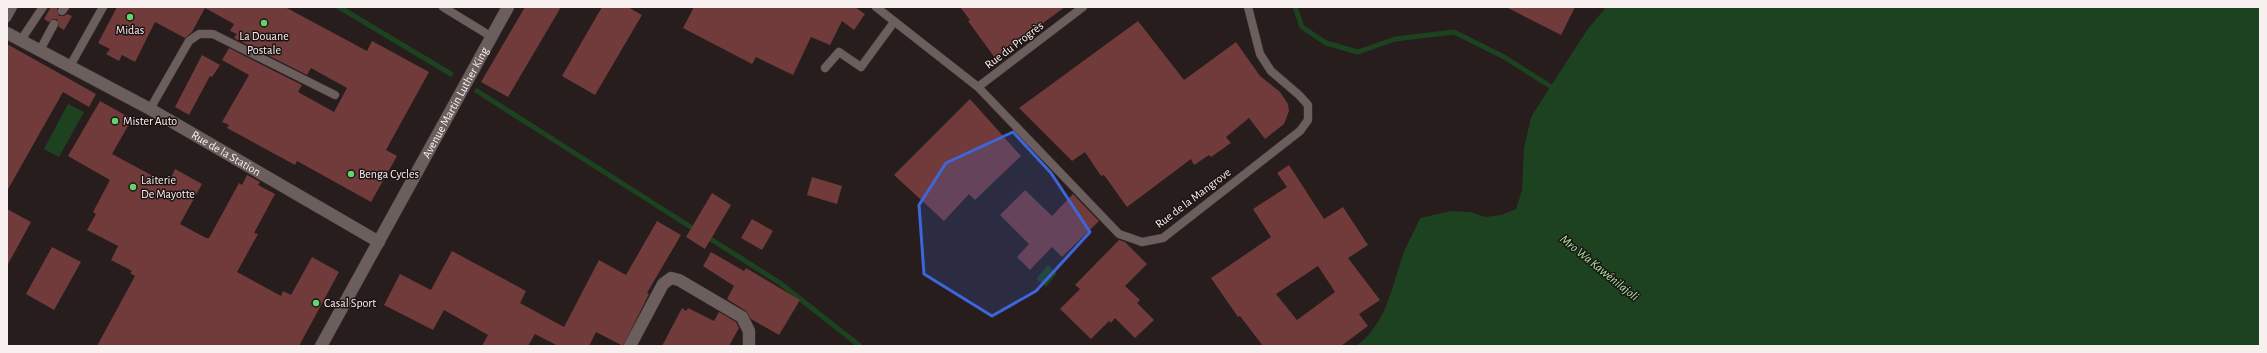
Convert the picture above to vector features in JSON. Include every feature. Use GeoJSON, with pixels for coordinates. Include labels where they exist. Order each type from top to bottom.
{"type":"FeatureCollection","features":[{"type":"Feature","properties":{"kind":"street","name":"Avenue Martin Luther King"},"geometry":{"type":"LineString","coordinates":[[321,346],[508,7]]}},
{"type":"Feature","properties":{"kind":"street","name":"Rue de la Station"},"geometry":{"type":"LineString","coordinates":[[7,33],[150,110],[379,242]]}},
{"type":"Feature","properties":{"kind":"street"},"geometry":{"type":"LineString","coordinates":[[630,346],[662,284],[670,278],[679,280],[742,317],[749,331],[748,346]]}},
{"type":"Feature","properties":{"kind":"lane"},"geometry":{"type":"LineString","coordinates":[[7,18],[13,7]]}},
{"type":"Feature","properties":{"kind":"lane"},"geometry":{"type":"LineString","coordinates":[[20,40],[43,7]]}},
{"type":"Feature","properties":{"kind":"lane"},"geometry":{"type":"LineString","coordinates":[[70,66],[104,7]]}},
{"type":"Feature","properties":{"kind":"lane"},"geometry":{"type":"LineString","coordinates":[[443,7],[492,37]]}},
{"type":"Feature","properties":{"kind":"lane","name":"Rue du Progrès"},"geometry":{"type":"LineString","coordinates":[[978,87],[1083,7]]}},
{"type":"Feature","properties":{"kind":"lane","name":"Rue de la Mangrove"},"geometry":{"type":"LineString","coordinates":[[880,8],[894,22],[978,87],[1120,234],[1142,242],[1163,238],[1300,131],[1308,120],[1308,106],[1299,95],[1271,71],[1260,54],[1248,7]]}},
{"type":"Feature","properties":{"kind":"lane"},"geometry":{"type":"LineString","coordinates":[[825,68],[839,52],[861,67],[894,22]]}},
{"type":"Feature","properties":{"kind":"lane"},"geometry":{"type":"LineString","coordinates":[[40,50],[54,24]]}},
{"type":"Feature","properties":{"kind":"lane"},"geometry":{"type":"LineString","coordinates":[[150,110],[189,41],[199,34],[213,34],[335,95]]}},
{"type":"Feature","properties":{"kind":"highlighted area"},"geometry":{"type":"Polygon","coordinates":[[[1013,132],[1051,173],[1090,232],[1036,291],[992,316],[924,274],[919,205],[946,163],[1013,132]]]}},
{"type":"Feature","properties":{"kind":"water"},"geometry":{"type":"Polygon","coordinates":[[[1606,7],[2260,7],[2260,346],[1356,346],[1375,327],[1382,315],[1404,252],[1420,218],[1451,211],[1471,212],[1485,217],[1501,215],[1516,209],[1522,190],[1524,148],[1531,117],[1587,30],[1606,7]]]}},
{"type":"Feature","properties":{"kind":"water"},"geometry":{"type":"Polygon","coordinates":[[[68,104],[84,112],[59,157],[44,149],[68,104]]]}},
{"type":"Feature","properties":{"kind":"water"},"geometry":{"type":"Polygon","coordinates":[[[1048,265],[1057,273],[1046,287],[1036,279],[1048,265]]]}},
{"type":"Feature","properties":{"kind":"building"},"geometry":{"type":"Polygon","coordinates":[[[51,7],[57,8],[59,16],[64,16],[67,14],[72,16],[64,30],[59,27],[57,19],[53,19],[49,22],[44,19],[51,7]]]}},
{"type":"Feature","properties":{"kind":"building"},"geometry":{"type":"Polygon","coordinates":[[[117,7],[285,7],[367,51],[372,41],[429,72],[386,150],[397,156],[371,202],[297,161],[295,165],[227,128],[229,125],[222,122],[249,75],[222,60],[229,48],[302,85],[298,92],[334,112],[347,88],[311,68],[307,75],[234,38],[237,34],[230,31],[234,24],[205,8],[192,32],[185,38],[155,22],[135,62],[122,55],[119,61],[106,54],[110,49],[98,43],[117,7]]]}},
{"type":"Feature","properties":{"kind":"building"},"geometry":{"type":"Polygon","coordinates":[[[525,7],[561,7],[508,97],[481,82],[525,7]]]}},
{"type":"Feature","properties":{"kind":"building"},"geometry":{"type":"Polygon","coordinates":[[[602,7],[628,7],[642,15],[595,95],[562,76],[602,7]]]}},
{"type":"Feature","properties":{"kind":"building"},"geometry":{"type":"Polygon","coordinates":[[[694,7],[855,7],[865,14],[854,30],[842,21],[830,45],[811,37],[793,75],[756,57],[752,64],[683,28],[694,7]]]}},
{"type":"Feature","properties":{"kind":"building"},"geometry":{"type":"Polygon","coordinates":[[[960,7],[1065,7],[995,58],[968,21],[970,20],[960,7]]]}},
{"type":"Feature","properties":{"kind":"building"},"geometry":{"type":"Polygon","coordinates":[[[1506,7],[1575,7],[1561,35],[1506,7]]]}},
{"type":"Feature","properties":{"kind":"building"},"geometry":{"type":"Polygon","coordinates":[[[1138,21],[1184,80],[1236,42],[1260,76],[1280,92],[1288,104],[1289,111],[1284,124],[1265,139],[1249,118],[1226,137],[1231,143],[1211,157],[1209,155],[1194,165],[1191,159],[1127,207],[1104,175],[1101,176],[1085,152],[1072,161],[1019,108],[1138,21]]]}},
{"type":"Feature","properties":{"kind":"building"},"geometry":{"type":"Polygon","coordinates":[[[7,44],[96,94],[89,107],[63,92],[7,191],[7,44]]]}},
{"type":"Feature","properties":{"kind":"building"},"geometry":{"type":"Polygon","coordinates":[[[202,55],[220,65],[212,77],[210,76],[189,115],[175,107],[202,55]]]}},
{"type":"Feature","properties":{"kind":"building"},"geometry":{"type":"Polygon","coordinates":[[[970,99],[1021,156],[975,200],[969,194],[944,221],[894,175],[970,99]]]}},
{"type":"Feature","properties":{"kind":"building"},"geometry":{"type":"Polygon","coordinates":[[[100,101],[132,119],[112,154],[168,184],[175,169],[202,184],[180,224],[206,238],[209,238],[239,183],[242,185],[247,175],[260,182],[258,185],[275,194],[254,233],[258,234],[237,272],[281,296],[283,291],[291,295],[312,257],[339,272],[299,346],[97,346],[135,276],[130,273],[132,271],[111,260],[118,246],[87,230],[96,214],[93,212],[110,180],[68,156],[100,101]]]}},
{"type":"Feature","properties":{"kind":"building"},"geometry":{"type":"Polygon","coordinates":[[[1289,165],[1324,219],[1343,207],[1368,245],[1348,258],[1380,300],[1359,314],[1368,326],[1341,346],[1263,346],[1240,316],[1238,317],[1211,278],[1271,237],[1253,209],[1287,187],[1277,173],[1289,165]],[[1318,266],[1276,294],[1297,320],[1335,292],[1318,266]]]}},
{"type":"Feature","properties":{"kind":"building"},"geometry":{"type":"Polygon","coordinates":[[[812,177],[842,186],[837,204],[807,195],[812,177]]]}},
{"type":"Feature","properties":{"kind":"building"},"geometry":{"type":"Polygon","coordinates":[[[1025,190],[1052,216],[1073,194],[1099,221],[1062,257],[1052,247],[1030,270],[1017,257],[1029,244],[1000,215],[1025,190]]]}},
{"type":"Feature","properties":{"kind":"building"},"geometry":{"type":"Polygon","coordinates":[[[712,193],[731,205],[705,249],[686,237],[712,193]]]}},
{"type":"Feature","properties":{"kind":"building"},"geometry":{"type":"Polygon","coordinates":[[[7,209],[31,222],[7,266],[7,209]]]}},
{"type":"Feature","properties":{"kind":"building"},"geometry":{"type":"Polygon","coordinates":[[[752,219],[773,231],[762,250],[741,238],[752,219]]]}},
{"type":"Feature","properties":{"kind":"building"},"geometry":{"type":"Polygon","coordinates":[[[657,221],[681,235],[647,293],[649,294],[623,346],[596,332],[589,346],[558,346],[535,334],[528,346],[482,346],[488,335],[444,310],[433,330],[384,305],[400,274],[431,290],[452,251],[526,291],[520,303],[564,327],[599,260],[626,275],[657,221]]]}},
{"type":"Feature","properties":{"kind":"building"},"geometry":{"type":"Polygon","coordinates":[[[1119,240],[1125,242],[1147,264],[1125,286],[1140,300],[1137,303],[1154,320],[1135,338],[1115,318],[1111,323],[1109,321],[1091,339],[1060,309],[1080,289],[1075,285],[1119,240]]]}},
{"type":"Feature","properties":{"kind":"building"},"geometry":{"type":"Polygon","coordinates":[[[52,247],[81,262],[54,310],[26,294],[52,247]]]}},
{"type":"Feature","properties":{"kind":"building"},"geometry":{"type":"Polygon","coordinates":[[[711,252],[744,271],[746,268],[800,300],[779,335],[751,319],[746,311],[727,299],[734,286],[703,266],[711,252]]]}},
{"type":"Feature","properties":{"kind":"building"},"geometry":{"type":"Polygon","coordinates":[[[682,308],[686,311],[688,308],[714,321],[719,312],[736,322],[739,328],[729,346],[662,346],[682,308]]]}},
{"type":"Feature","properties":{"kind":"waterway"},"geometry":{"type":"LineString","coordinates":[[339,7],[451,74]]}},
{"type":"Feature","properties":{"kind":"waterway","name":"Mro Wa Kawénilajoli"},"geometry":{"type":"LineString","coordinates":[[1295,7],[1302,27],[1326,43],[1358,52],[1395,39],[1454,32],[1504,57],[1550,86],[1554,91]]}},
{"type":"Feature","properties":{"kind":"waterway"},"geometry":{"type":"LineString","coordinates":[[477,91],[697,231]]}},
{"type":"Feature","properties":{"kind":"waterway"},"geometry":{"type":"LineString","coordinates":[[706,236],[780,283],[860,346]]}},
{"type":"Feature","properties":{"kind":"place","name":"Midas"},"geometry":{"type":"Point","coordinates":[130,17]}},
{"type":"Feature","properties":{"kind":"place","name":"La Douane Postale"},"geometry":{"type":"Point","coordinates":[264,23]}},
{"type":"Feature","properties":{"kind":"place","name":"Mister Auto"},"geometry":{"type":"Point","coordinates":[115,121]}},
{"type":"Feature","properties":{"kind":"place","name":"Benga Cycles"},"geometry":{"type":"Point","coordinates":[351,174]}},
{"type":"Feature","properties":{"kind":"place","name":"Laiterie De Mayotte"},"geometry":{"type":"Point","coordinates":[133,187]}},
{"type":"Feature","properties":{"kind":"place","name":"Casal Sport"},"geometry":{"type":"Point","coordinates":[316,303]}}]}
